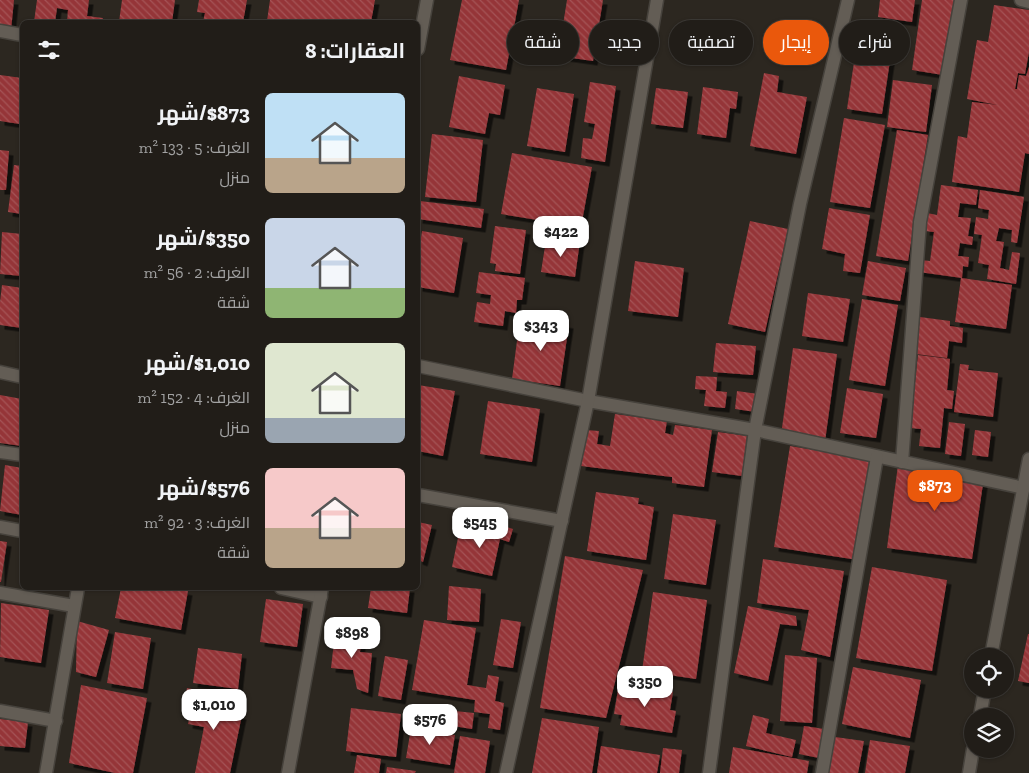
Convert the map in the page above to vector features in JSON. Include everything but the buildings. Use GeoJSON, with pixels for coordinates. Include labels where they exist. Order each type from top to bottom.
{"type":"FeatureCollection","features":[{"type":"Feature","properties":{"kind":"street"},"geometry":{"type":"LineString","coordinates":[[420,37],[426,0]]}},
{"type":"Feature","properties":{"kind":"street"},"geometry":{"type":"LineString","coordinates":[[506,773],[588,401],[658,0]]}},
{"type":"Feature","properties":{"kind":"street"},"geometry":{"type":"LineString","coordinates":[[709,773],[755,430],[800,204],[848,0]]}},
{"type":"Feature","properties":{"kind":"street"},"geometry":{"type":"LineString","coordinates":[[902,462],[920,222],[960,0]]}},
{"type":"Feature","properties":{"kind":"street"},"geometry":{"type":"LineString","coordinates":[[1021,0],[1029,2]]}},
{"type":"Feature","properties":{"kind":"street"},"geometry":{"type":"LineString","coordinates":[[0,31],[20,35]]}},
{"type":"Feature","properties":{"kind":"street"},"geometry":{"type":"LineString","coordinates":[[420,366],[588,401],[755,430],[1024,488]]}},
{"type":"Feature","properties":{"kind":"street"},"geometry":{"type":"LineString","coordinates":[[0,372],[20,377]]}},
{"type":"Feature","properties":{"kind":"street"},"geometry":{"type":"LineString","coordinates":[[0,452],[20,455]]}},
{"type":"Feature","properties":{"kind":"street"},"geometry":{"type":"LineString","coordinates":[[822,773],[877,457]]}},
{"type":"Feature","properties":{"kind":"street"},"geometry":{"type":"LineString","coordinates":[[993,648],[1029,459]]}},
{"type":"Feature","properties":{"kind":"street"},"geometry":{"type":"LineString","coordinates":[[420,495],[562,521]]}},
{"type":"Feature","properties":{"kind":"street"},"geometry":{"type":"LineString","coordinates":[[0,527],[20,531]]}},
{"type":"Feature","properties":{"kind":"street"},"geometry":{"type":"LineString","coordinates":[[46,773],[78,590]]}},
{"type":"Feature","properties":{"kind":"street"},"geometry":{"type":"LineString","coordinates":[[288,773],[322,592],[302,590]]}},
{"type":"Feature","properties":{"kind":"street"},"geometry":{"type":"LineString","coordinates":[[0,593],[74,606]]}},
{"type":"Feature","properties":{"kind":"street"},"geometry":{"type":"LineString","coordinates":[[0,711],[56,721]]}},
{"type":"Feature","properties":{"kind":"street"},"geometry":{"type":"LineString","coordinates":[[968,773],[971,758]]}}]}
